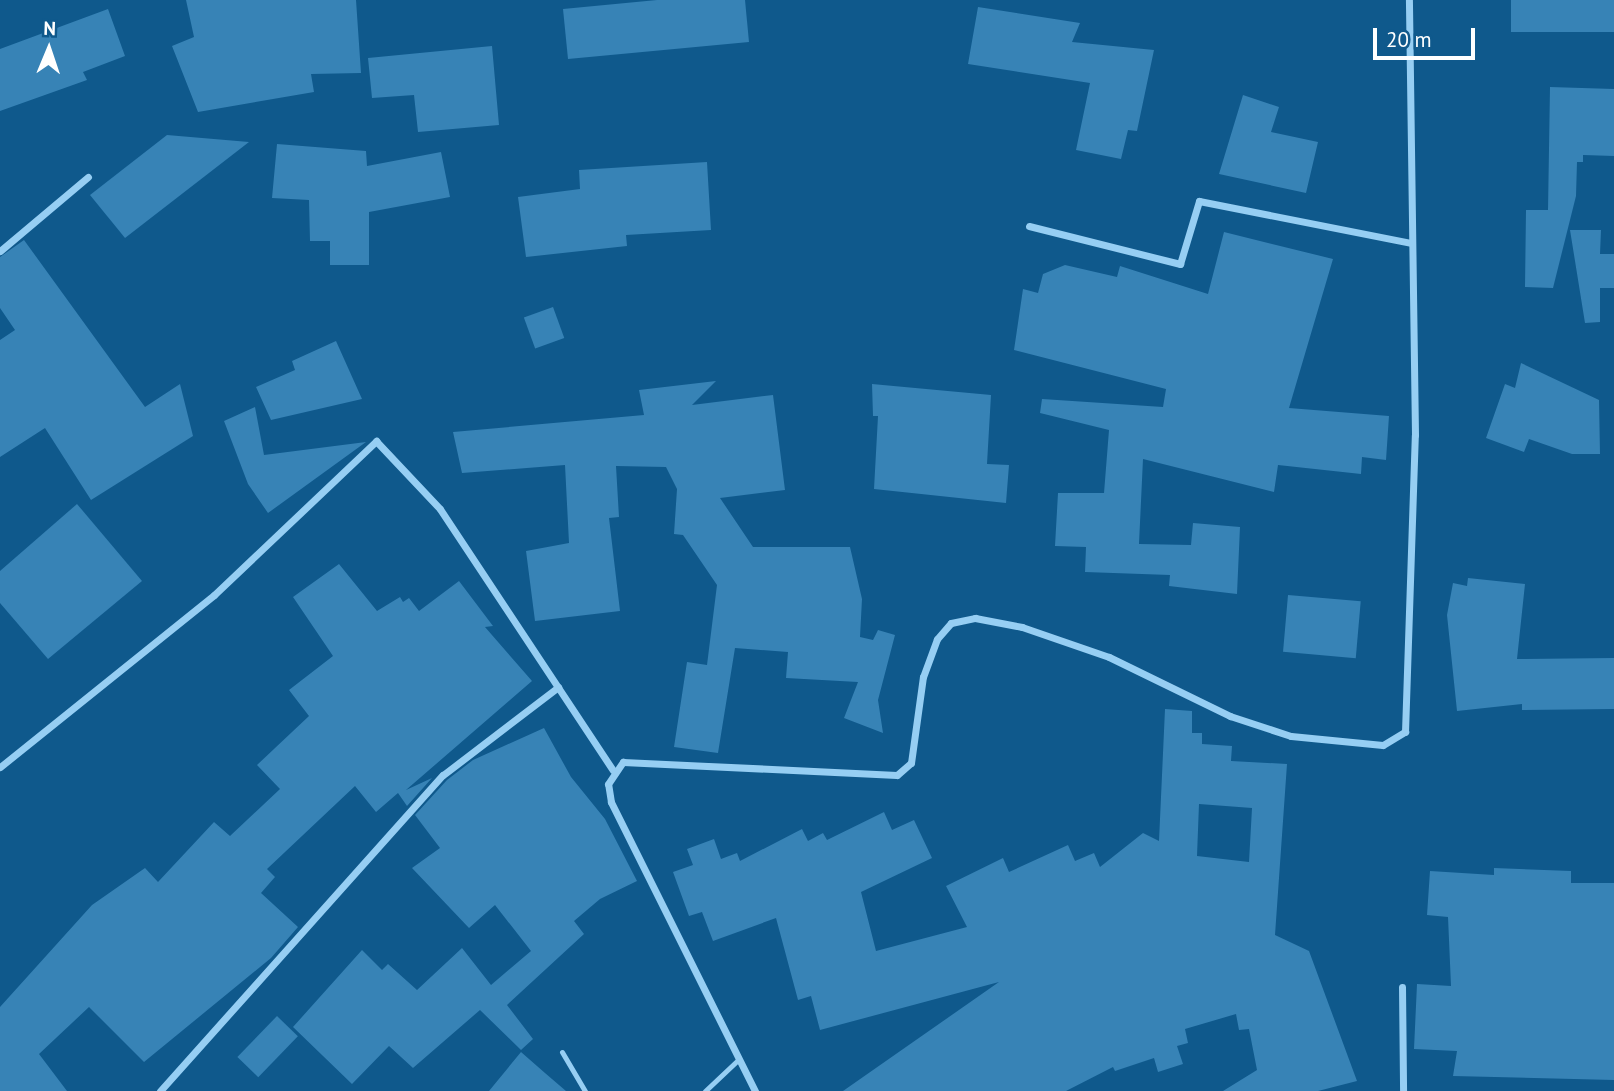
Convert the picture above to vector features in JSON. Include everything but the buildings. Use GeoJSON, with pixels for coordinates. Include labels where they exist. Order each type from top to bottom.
{"type":"FeatureCollection","features":[{"type":"Feature","properties":{"kind":"street"},"geometry":{"type":"LineString","coordinates":[[755,1091],[611,802],[608,784],[613,770],[623,762],[863,775],[904,772],[911,763],[923,677],[937,639],[951,623],[975,618],[1022,627],[1108,657],[1230,716],[1291,736],[1383,745],[1396,740],[1405,732],[1410,710],[1412,243],[1409,0]]}},
{"type":"Feature","properties":{"kind":"street"},"geometry":{"type":"LineString","coordinates":[[0,251],[88,177]]}},
{"type":"Feature","properties":{"kind":"street"},"geometry":{"type":"LineString","coordinates":[[1029,226],[1180,264],[1199,201],[1412,243]]}},
{"type":"Feature","properties":{"kind":"street"},"geometry":{"type":"LineString","coordinates":[[0,767],[214,595],[376,441],[440,509],[613,770]]}},
{"type":"Feature","properties":{"kind":"street"},"geometry":{"type":"LineString","coordinates":[[160,1091],[443,775],[558,687]]}},
{"type":"Feature","properties":{"kind":"street"},"geometry":{"type":"LineString","coordinates":[[1402,987],[1403,1091]]}},
{"type":"Feature","properties":{"kind":"lane"},"geometry":{"type":"LineString","coordinates":[[562,1052],[585,1091]]}},
{"type":"Feature","properties":{"kind":"lane"},"geometry":{"type":"LineString","coordinates":[[705,1091],[739,1059]]}}]}
